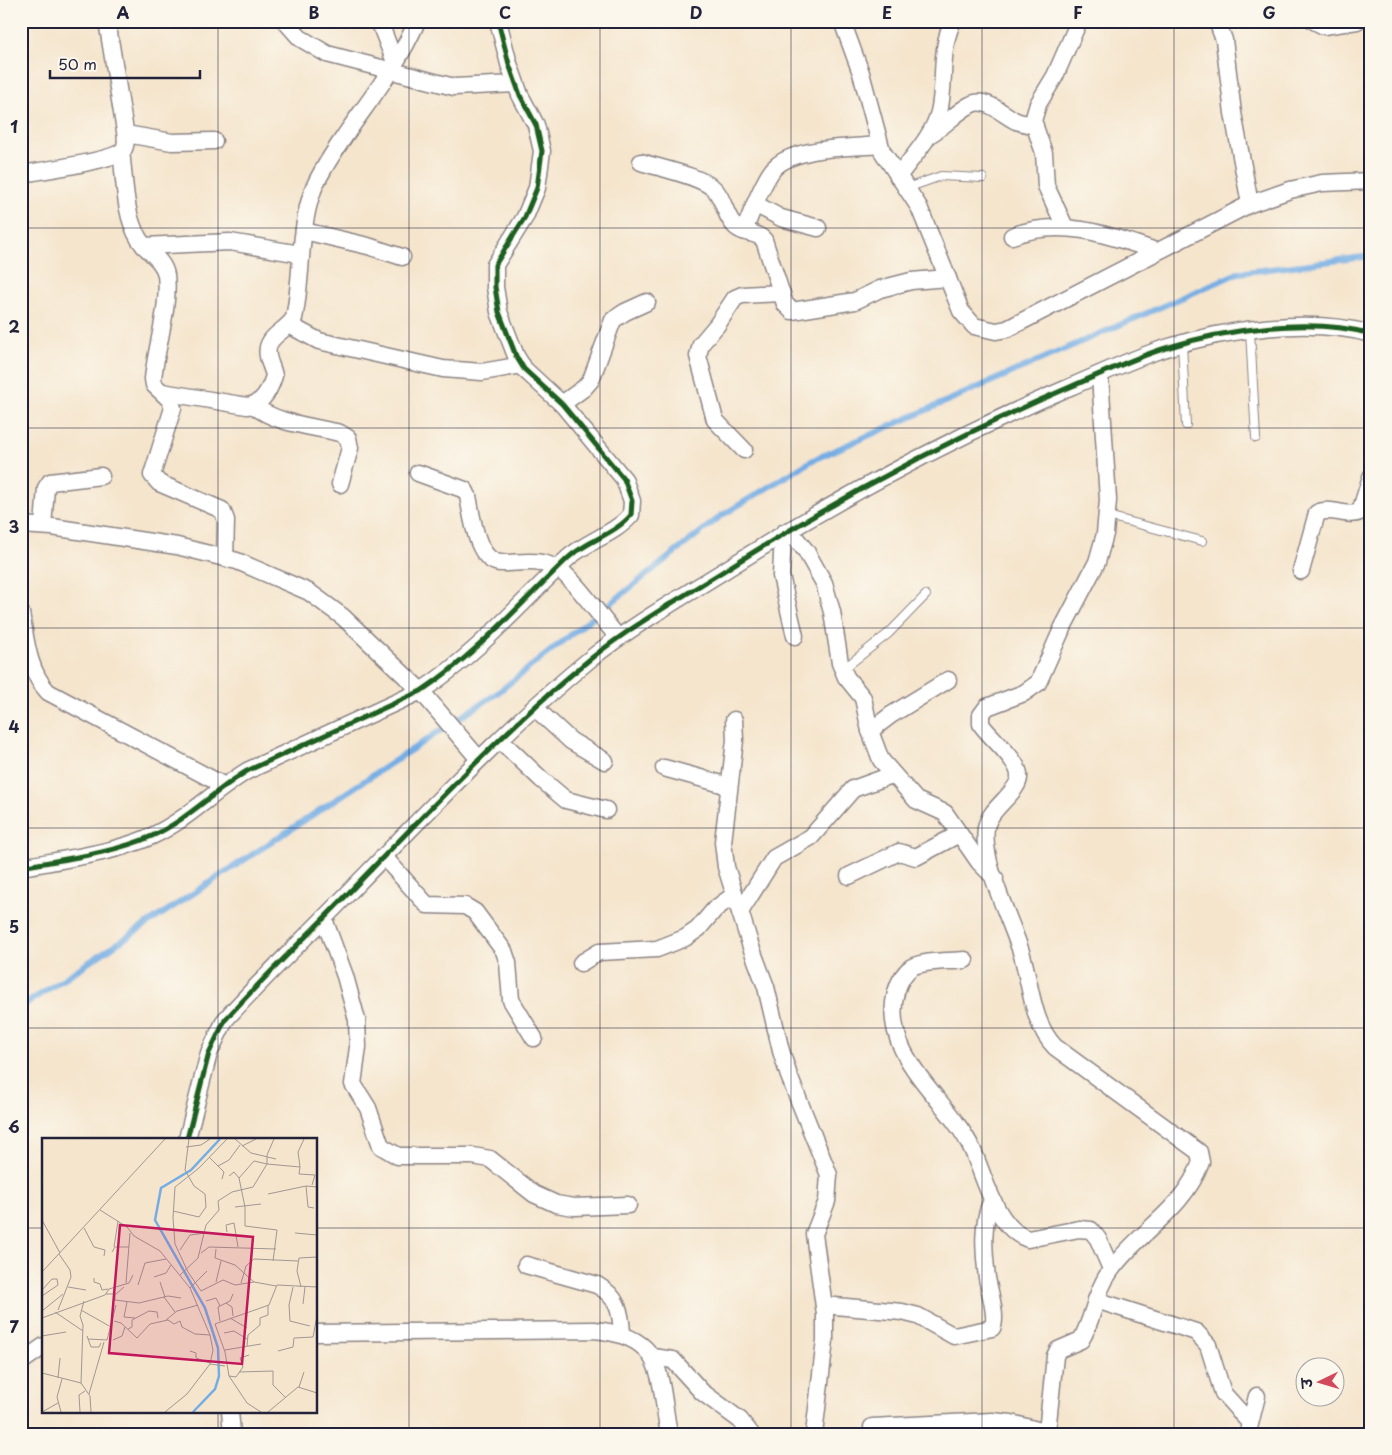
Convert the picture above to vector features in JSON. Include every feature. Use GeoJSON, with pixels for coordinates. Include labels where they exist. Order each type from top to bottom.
{"type":"FeatureCollection","features":[{"type":"Feature","properties":{"kind":"street"},"geometry":{"type":"LineString","coordinates":[[21,174],[121,152],[126,145],[126,134],[107,21]]}},
{"type":"Feature","properties":{"kind":"street"},"geometry":{"type":"LineString","coordinates":[[286,21],[300,38],[327,54],[392,66],[454,87],[516,84]]}},
{"type":"Feature","properties":{"kind":"street"},"geometry":{"type":"LineString","coordinates":[[379,21],[392,66]]}},
{"type":"Feature","properties":{"kind":"street"},"geometry":{"type":"LineString","coordinates":[[253,405],[268,391],[274,376],[268,356],[269,344],[273,337],[289,325],[295,315],[300,254],[307,210],[321,173],[392,66],[417,21]]}},
{"type":"Feature","properties":{"kind":"street"},"geometry":{"type":"LineString","coordinates":[[21,867],[109,850],[151,836],[183,818],[223,785],[246,771],[426,697],[446,674],[480,646],[581,548],[627,520],[632,510],[629,490],[624,479],[562,404],[522,365],[499,312],[494,276],[495,265],[501,253],[514,238],[537,188],[541,139],[516,84],[498,21]]}},
{"type":"Feature","properties":{"kind":"street"},"geometry":{"type":"LineString","coordinates":[[842,21],[861,73],[880,145],[918,207],[967,319],[974,326],[996,331],[1007,329],[1250,204],[1290,190],[1322,182],[1371,181]]}},
{"type":"Feature","properties":{"kind":"street"},"geometry":{"type":"LineString","coordinates":[[902,182],[939,112],[948,38],[953,21]]}},
{"type":"Feature","properties":{"kind":"street"},"geometry":{"type":"LineString","coordinates":[[1065,227],[1046,186],[1044,153],[1034,121],[1038,104],[1055,76],[1080,21]]}},
{"type":"Feature","properties":{"kind":"street"},"geometry":{"type":"LineString","coordinates":[[1217,21],[1224,40],[1233,113],[1250,204]]}},
{"type":"Feature","properties":{"kind":"street"},"geometry":{"type":"LineString","coordinates":[[1314,21],[1324,26],[1357,21]]}},
{"type":"Feature","properties":{"kind":"street"},"geometry":{"type":"LineString","coordinates":[[928,135],[947,125],[970,104],[977,102],[987,104],[1021,123],[1035,126]]}},
{"type":"Feature","properties":{"kind":"street"},"geometry":{"type":"LineString","coordinates":[[126,134],[172,142],[214,141]]}},
{"type":"Feature","properties":{"kind":"street"},"geometry":{"type":"LineString","coordinates":[[744,232],[771,171],[789,158],[818,151],[880,145]]}},
{"type":"Feature","properties":{"kind":"street"},"geometry":{"type":"LineString","coordinates":[[121,152],[130,217],[139,240],[159,261],[166,276],[165,298],[153,379],[154,385],[169,399],[173,408],[152,475],[159,483],[222,510],[226,520],[225,558]]}},
{"type":"Feature","properties":{"kind":"street"},"geometry":{"type":"LineString","coordinates":[[641,162],[711,186],[719,195],[727,217],[735,226],[744,232],[755,233],[764,240],[788,308],[796,311],[855,301],[880,289],[911,281],[948,278]]}},
{"type":"Feature","properties":{"kind":"street"},"geometry":{"type":"LineString","coordinates":[[755,204],[781,218],[818,228]]}},
{"type":"Feature","properties":{"kind":"street"},"geometry":{"type":"LineString","coordinates":[[1012,236],[1028,231],[1065,227],[1111,235],[1156,251]]}},
{"type":"Feature","properties":{"kind":"street"},"geometry":{"type":"LineString","coordinates":[[304,231],[368,246],[402,257]]}},
{"type":"Feature","properties":{"kind":"street"},"geometry":{"type":"LineString","coordinates":[[144,246],[230,242],[300,254]]}},
{"type":"Feature","properties":{"kind":"street"},"geometry":{"type":"LineString","coordinates":[[744,450],[715,420],[699,362],[698,351],[735,298],[742,295],[782,293]]}},
{"type":"Feature","properties":{"kind":"street"},"geometry":{"type":"LineString","coordinates":[[562,404],[584,388],[591,380],[613,320],[647,302]]}},
{"type":"Feature","properties":{"kind":"street"},"geometry":{"type":"LineString","coordinates":[[289,325],[319,341],[443,369],[482,372],[522,365]]}},
{"type":"Feature","properties":{"kind":"street"},"geometry":{"type":"LineString","coordinates":[[187,1138],[209,1053],[226,1020],[384,857],[475,754],[500,740],[618,638],[786,531],[860,488],[1004,415],[1163,349],[1250,330],[1319,326],[1346,328],[1371,334]]}},
{"type":"Feature","properties":{"kind":"street"},"geometry":{"type":"LineString","coordinates":[[872,1427],[992,1421],[1011,1423],[1049,1433],[1055,1356],[1062,1347],[1081,1340],[1086,1332],[1096,1300],[1111,1269],[1123,1253],[1176,1204],[1199,1170],[1201,1157],[1192,1147],[1055,1047],[1046,1038],[1040,1024],[1022,954],[994,878],[985,831],[988,818],[1016,786],[1020,777],[1018,768],[981,724],[981,715],[987,707],[1024,693],[1038,683],[1062,629],[1094,570],[1108,516],[1100,375]]}},
{"type":"Feature","properties":{"kind":"street"},"geometry":{"type":"LineString","coordinates":[[162,392],[253,405],[267,415],[340,433],[348,438],[350,448],[340,484]]}},
{"type":"Feature","properties":{"kind":"street"},"geometry":{"type":"LineString","coordinates":[[418,473],[465,490],[479,543],[490,559],[502,563],[538,561],[559,569],[573,583],[618,638]]}},
{"type":"Feature","properties":{"kind":"street"},"geometry":{"type":"LineString","coordinates":[[43,526],[47,484],[54,480],[101,476]]}},
{"type":"Feature","properties":{"kind":"street"},"geometry":{"type":"LineString","coordinates":[[1301,571],[1317,513],[1324,510],[1353,514],[1360,512],[1371,477]]}},
{"type":"Feature","properties":{"kind":"street"},"geometry":{"type":"LineString","coordinates":[[21,525],[43,526],[177,546],[225,558],[309,592],[326,604],[426,697],[475,754]]}},
{"type":"Feature","properties":{"kind":"street"},"geometry":{"type":"LineString","coordinates":[[786,531],[781,576],[795,636]]}},
{"type":"Feature","properties":{"kind":"street"},"geometry":{"type":"LineString","coordinates":[[786,531],[817,568],[828,592],[842,670],[863,698],[870,731],[881,760],[892,775],[916,800],[945,813],[978,862],[994,878]]}},
{"type":"Feature","properties":{"kind":"street"},"geometry":{"type":"LineString","coordinates":[[21,612],[32,666],[36,676],[48,692],[223,785]]}},
{"type":"Feature","properties":{"kind":"street"},"geometry":{"type":"LineString","coordinates":[[870,731],[891,715],[948,680]]}},
{"type":"Feature","properties":{"kind":"street"},"geometry":{"type":"LineString","coordinates":[[535,708],[572,741],[605,761]]}},
{"type":"Feature","properties":{"kind":"street"},"geometry":{"type":"LineString","coordinates":[[734,720],[734,740],[723,842],[726,867],[766,987],[781,1052],[789,1076],[829,1175],[827,1201],[814,1234],[824,1305],[825,1340],[814,1434]]}},
{"type":"Feature","properties":{"kind":"street"},"geometry":{"type":"LineString","coordinates":[[500,740],[540,779],[566,800],[606,810]]}},
{"type":"Feature","properties":{"kind":"street"},"geometry":{"type":"LineString","coordinates":[[664,768],[729,786]]}},
{"type":"Feature","properties":{"kind":"street"},"geometry":{"type":"LineString","coordinates":[[740,912],[774,858],[811,837],[853,789],[892,775]]}},
{"type":"Feature","properties":{"kind":"street"},"geometry":{"type":"LineString","coordinates":[[849,876],[899,852],[916,857],[959,834]]}},
{"type":"Feature","properties":{"kind":"street"},"geometry":{"type":"LineString","coordinates":[[384,857],[427,905],[466,906],[475,912],[504,951],[508,963],[511,1000],[534,1038]]}},
{"type":"Feature","properties":{"kind":"street"},"geometry":{"type":"LineString","coordinates":[[581,963],[599,952],[656,949],[685,938],[698,929],[715,908],[734,895]]}},
{"type":"Feature","properties":{"kind":"street"},"geometry":{"type":"LineString","coordinates":[[324,919],[345,976],[357,1020],[358,1046],[353,1084],[368,1108],[381,1146],[389,1153],[398,1156],[473,1156],[490,1159],[534,1194],[556,1204],[574,1207],[628,1204]]}},
{"type":"Feature","properties":{"kind":"street"},"geometry":{"type":"LineString","coordinates":[[965,960],[921,965],[913,967],[903,975],[892,1007],[894,1024],[906,1059],[964,1133],[992,1200],[1016,1232],[1028,1239],[1078,1229],[1091,1230],[1098,1238],[1111,1269]]}},
{"type":"Feature","properties":{"kind":"street"},"geometry":{"type":"LineString","coordinates":[[824,1305],[918,1316],[954,1336],[992,1328],[995,1320],[987,1279],[985,1232],[986,1213],[992,1200]]}},
{"type":"Feature","properties":{"kind":"street"},"geometry":{"type":"LineString","coordinates":[[526,1265],[598,1285],[608,1291],[614,1297],[621,1313],[622,1334]]}},
{"type":"Feature","properties":{"kind":"street"},"geometry":{"type":"LineString","coordinates":[[1096,1300],[1196,1332],[1208,1345],[1223,1393],[1249,1428]]}},
{"type":"Feature","properties":{"kind":"street"},"geometry":{"type":"LineString","coordinates":[[318,1333],[594,1330],[622,1334],[639,1341],[653,1357],[669,1434]]}},
{"type":"Feature","properties":{"kind":"street"},"geometry":{"type":"LineString","coordinates":[[21,1362],[42,1347]]}},
{"type":"Feature","properties":{"kind":"street"},"geometry":{"type":"LineString","coordinates":[[653,1357],[673,1360],[702,1392],[740,1420],[751,1434]]}},
{"type":"Feature","properties":{"kind":"street"},"geometry":{"type":"LineString","coordinates":[[1249,1428],[1256,1396]]}},
{"type":"Feature","properties":{"kind":"street"},"geometry":{"type":"LineString","coordinates":[[230,1412],[232,1434]]}},
{"type":"Feature","properties":{"kind":"lane"},"geometry":{"type":"LineString","coordinates":[[902,182],[941,176],[983,178]]}},
{"type":"Feature","properties":{"kind":"lane"},"geometry":{"type":"LineString","coordinates":[[1250,330],[1256,438]]}},
{"type":"Feature","properties":{"kind":"lane"},"geometry":{"type":"LineString","coordinates":[[1182,344],[1186,425]]}},
{"type":"Feature","properties":{"kind":"lane"},"geometry":{"type":"LineString","coordinates":[[1108,516],[1202,541]]}},
{"type":"Feature","properties":{"kind":"lane"},"geometry":{"type":"LineString","coordinates":[[842,670],[888,633],[926,595]]}},
{"type":"Feature","properties":{"kind":"waterway"},"geometry":{"type":"LineString","coordinates":[[21,1007],[496,694],[721,516],[813,460],[1238,273],[1371,256]]}},
{"type":"Feature","properties":{"kind":"cycle path"},"geometry":{"type":"LineString","coordinates":[[21,867],[104,852],[152,836],[189,814],[247,771],[421,691],[461,661],[498,628],[568,558],[617,527],[631,515],[632,501],[624,479],[562,404],[524,369],[516,356],[499,312],[495,287],[495,265],[525,217],[537,188],[542,151],[536,125],[520,95],[509,64],[498,21]]}},
{"type":"Feature","properties":{"kind":"cycle path"},"geometry":{"type":"LineString","coordinates":[[187,1138],[209,1053],[225,1020],[443,795],[500,739],[589,660],[637,625],[806,520],[892,472],[1025,407],[1141,356],[1215,335],[1268,328],[1322,326],[1371,334]]}}]}
